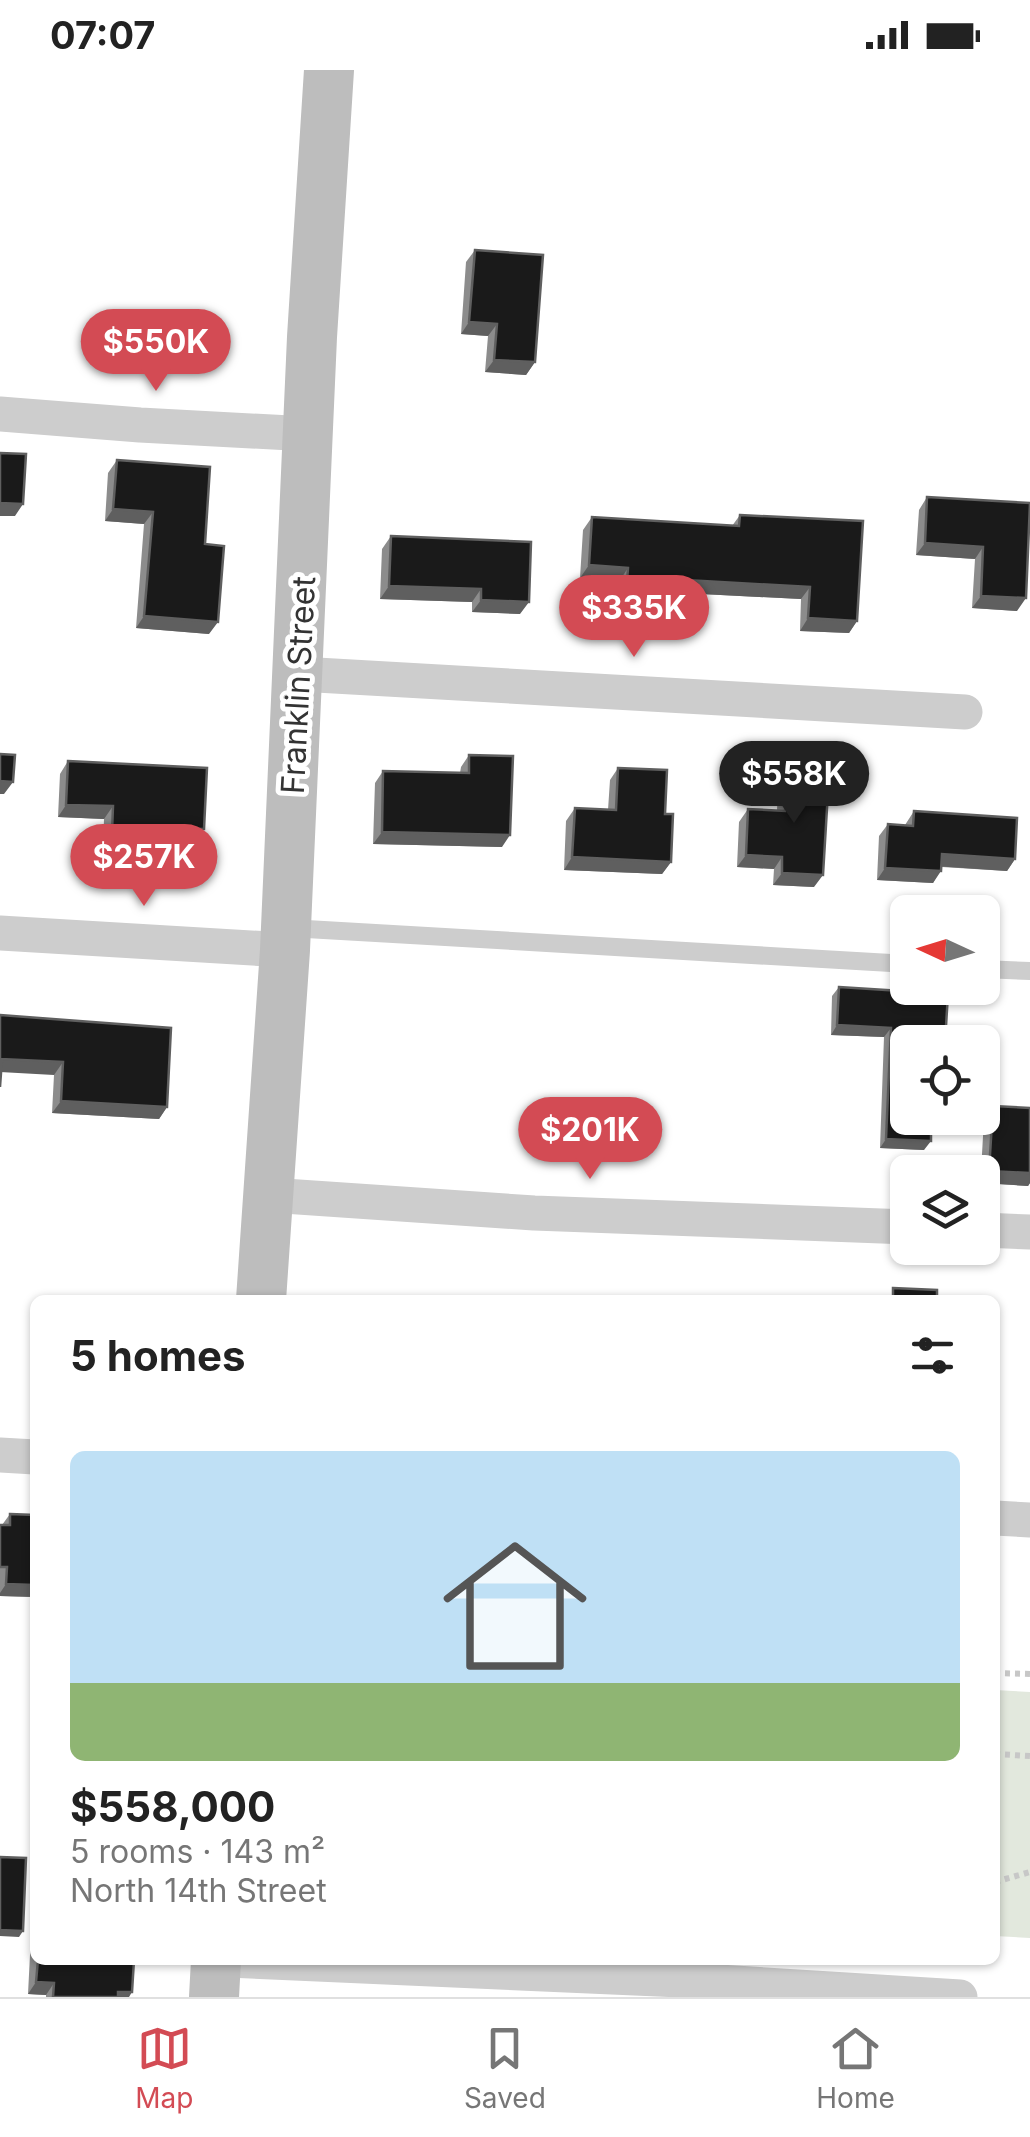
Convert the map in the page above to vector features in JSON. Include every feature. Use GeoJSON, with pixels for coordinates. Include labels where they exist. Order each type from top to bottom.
{"type":"FeatureCollection","features":[{"type":"Feature","properties":{"kind":"street","name":"Franklin Street"},"geometry":{"type":"LineString","coordinates":[[261,1295],[286,939],[329,70]]}},
{"type":"Feature","properties":{"kind":"street"},"geometry":{"type":"LineString","coordinates":[[0,414],[309,434]]}},
{"type":"Feature","properties":{"kind":"street"},"geometry":{"type":"LineString","coordinates":[[299,674],[965,712]]}},
{"type":"Feature","properties":{"kind":"street"},"geometry":{"type":"LineString","coordinates":[[0,933],[286,939]]}},
{"type":"Feature","properties":{"kind":"street"},"geometry":{"type":"LineString","coordinates":[[269,1195],[534,1213],[890,1226]]}},
{"type":"Feature","properties":{"kind":"street"},"geometry":{"type":"LineString","coordinates":[[1000,1231],[1030,1232]]}},
{"type":"Feature","properties":{"kind":"street"},"geometry":{"type":"LineString","coordinates":[[0,1455],[30,1457]]}},
{"type":"Feature","properties":{"kind":"street"},"geometry":{"type":"LineString","coordinates":[[1000,1518],[1030,1520]]}},
{"type":"Feature","properties":{"kind":"street"},"geometry":{"type":"LineString","coordinates":[[214,1997],[216,1965]]}},
{"type":"Feature","properties":{"kind":"street"},"geometry":{"type":"LineString","coordinates":[[341,1965],[960,1997]]}},
{"type":"Feature","properties":{"kind":"lane"},"geometry":{"type":"LineString","coordinates":[[286,939],[890,963]]}},
{"type":"Feature","properties":{"kind":"lane"},"geometry":{"type":"LineString","coordinates":[[1000,969],[1030,971]]}},
{"type":"Feature","properties":{"kind":"path"},"geometry":{"type":"LineString","coordinates":[[1000,1673],[1030,1674]]}},
{"type":"Feature","properties":{"kind":"path"},"geometry":{"type":"LineString","coordinates":[[1000,1754],[1030,1756]]}},
{"type":"Feature","properties":{"kind":"path"},"geometry":{"type":"LineString","coordinates":[[1000,1881],[1030,1872]]}},
{"type":"Feature","properties":{"kind":"shaded area"},"geometry":{"type":"Polygon","coordinates":[[[1000,1690],[1030,1692],[1030,1938],[1000,1936],[1000,1690]]]}},
{"type":"Feature","properties":{"kind":"building"},"geometry":{"type":"Polygon","coordinates":[[[475,250],[543,255],[535,362],[494,360],[497,324],[469,322],[475,250]]]}},
{"type":"Feature","properties":{"kind":"building"},"geometry":{"type":"Polygon","coordinates":[[[0,453],[26,454],[23,504],[0,503],[0,453]]]}},
{"type":"Feature","properties":{"kind":"building"},"geometry":{"type":"Polygon","coordinates":[[[117,460],[210,467],[205,544],[224,546],[218,622],[144,616],[153,512],[113,509],[117,460]]]}},
{"type":"Feature","properties":{"kind":"building"},"geometry":{"type":"Polygon","coordinates":[[[927,497],[1030,503],[1026,598],[981,596],[983,547],[925,543],[927,497]]]}},
{"type":"Feature","properties":{"kind":"building"},"geometry":{"type":"Polygon","coordinates":[[[740,515],[863,521],[857,621],[808,618],[810,587],[687,580],[687,586],[627,582],[628,568],[589,565],[592,517],[739,526],[740,515]]]}},
{"type":"Feature","properties":{"kind":"building"},"geometry":{"type":"Polygon","coordinates":[[[391,536],[531,542],[529,602],[481,600],[481,589],[389,586],[391,536]]]}},
{"type":"Feature","properties":{"kind":"building"},"geometry":{"type":"Polygon","coordinates":[[[0,754],[15,755],[13,782],[0,781],[0,754]]]}},
{"type":"Feature","properties":{"kind":"building"},"geometry":{"type":"Polygon","coordinates":[[[469,755],[513,756],[510,835],[382,832],[383,771],[469,773],[469,755]]]}},
{"type":"Feature","properties":{"kind":"building"},"geometry":{"type":"Polygon","coordinates":[[[68,761],[207,768],[204,829],[154,827],[153,834],[112,833],[113,806],[66,805],[68,761]]]}},
{"type":"Feature","properties":{"kind":"building"},"geometry":{"type":"Polygon","coordinates":[[[618,768],[667,770],[665,814],[673,814],[671,862],[572,857],[575,808],[616,810],[618,768]]]}},
{"type":"Feature","properties":{"kind":"building"},"geometry":{"type":"Polygon","coordinates":[[[787,772],[829,775],[823,875],[782,873],[782,857],[746,855],[748,809],[785,811],[787,772]]]}},
{"type":"Feature","properties":{"kind":"building"},"geometry":{"type":"Polygon","coordinates":[[[914,811],[1017,818],[1015,859],[942,854],[941,871],[885,868],[888,824],[913,826],[914,811]]]}},
{"type":"Feature","properties":{"kind":"building"},"geometry":{"type":"Polygon","coordinates":[[[839,987],[890,990],[890,1005],[947,1005],[946,1025],[837,1025],[839,987]]]}},
{"type":"Feature","properties":{"kind":"building"},"geometry":{"type":"Polygon","coordinates":[[[0,1015],[171,1028],[167,1107],[61,1101],[63,1062],[2,1059],[0,1087],[0,1015]]]}},
{"type":"Feature","properties":{"kind":"building"},"geometry":{"type":"Polygon","coordinates":[[[890,1050],[890,1135],[931,1135],[931,1141],[886,1139],[890,1050]]]}},
{"type":"Feature","properties":{"kind":"building"},"geometry":{"type":"Polygon","coordinates":[[[1000,1106],[1030,1108],[1030,1173],[1000,1172],[1000,1155],[990,1155],[991,1135],[1000,1135],[1000,1106]]]}},
{"type":"Feature","properties":{"kind":"building"},"geometry":{"type":"Polygon","coordinates":[[[893,1288],[937,1290],[937,1295],[893,1295],[893,1288]]]}},
{"type":"Feature","properties":{"kind":"building"},"geometry":{"type":"Polygon","coordinates":[[[10,1514],[30,1515],[30,1585],[6,1584],[7,1567],[0,1567],[0,1525],[10,1525],[10,1514]]]}},
{"type":"Feature","properties":{"kind":"building"},"geometry":{"type":"Polygon","coordinates":[[[0,1857],[26,1858],[23,1931],[0,1930],[0,1857]]]}},
{"type":"Feature","properties":{"kind":"building"},"geometry":{"type":"Polygon","coordinates":[[[38,1965],[134,1965],[132,1992],[118,1992],[118,1997],[53,1997],[54,1983],[36,1982],[38,1965]]]}}]}
